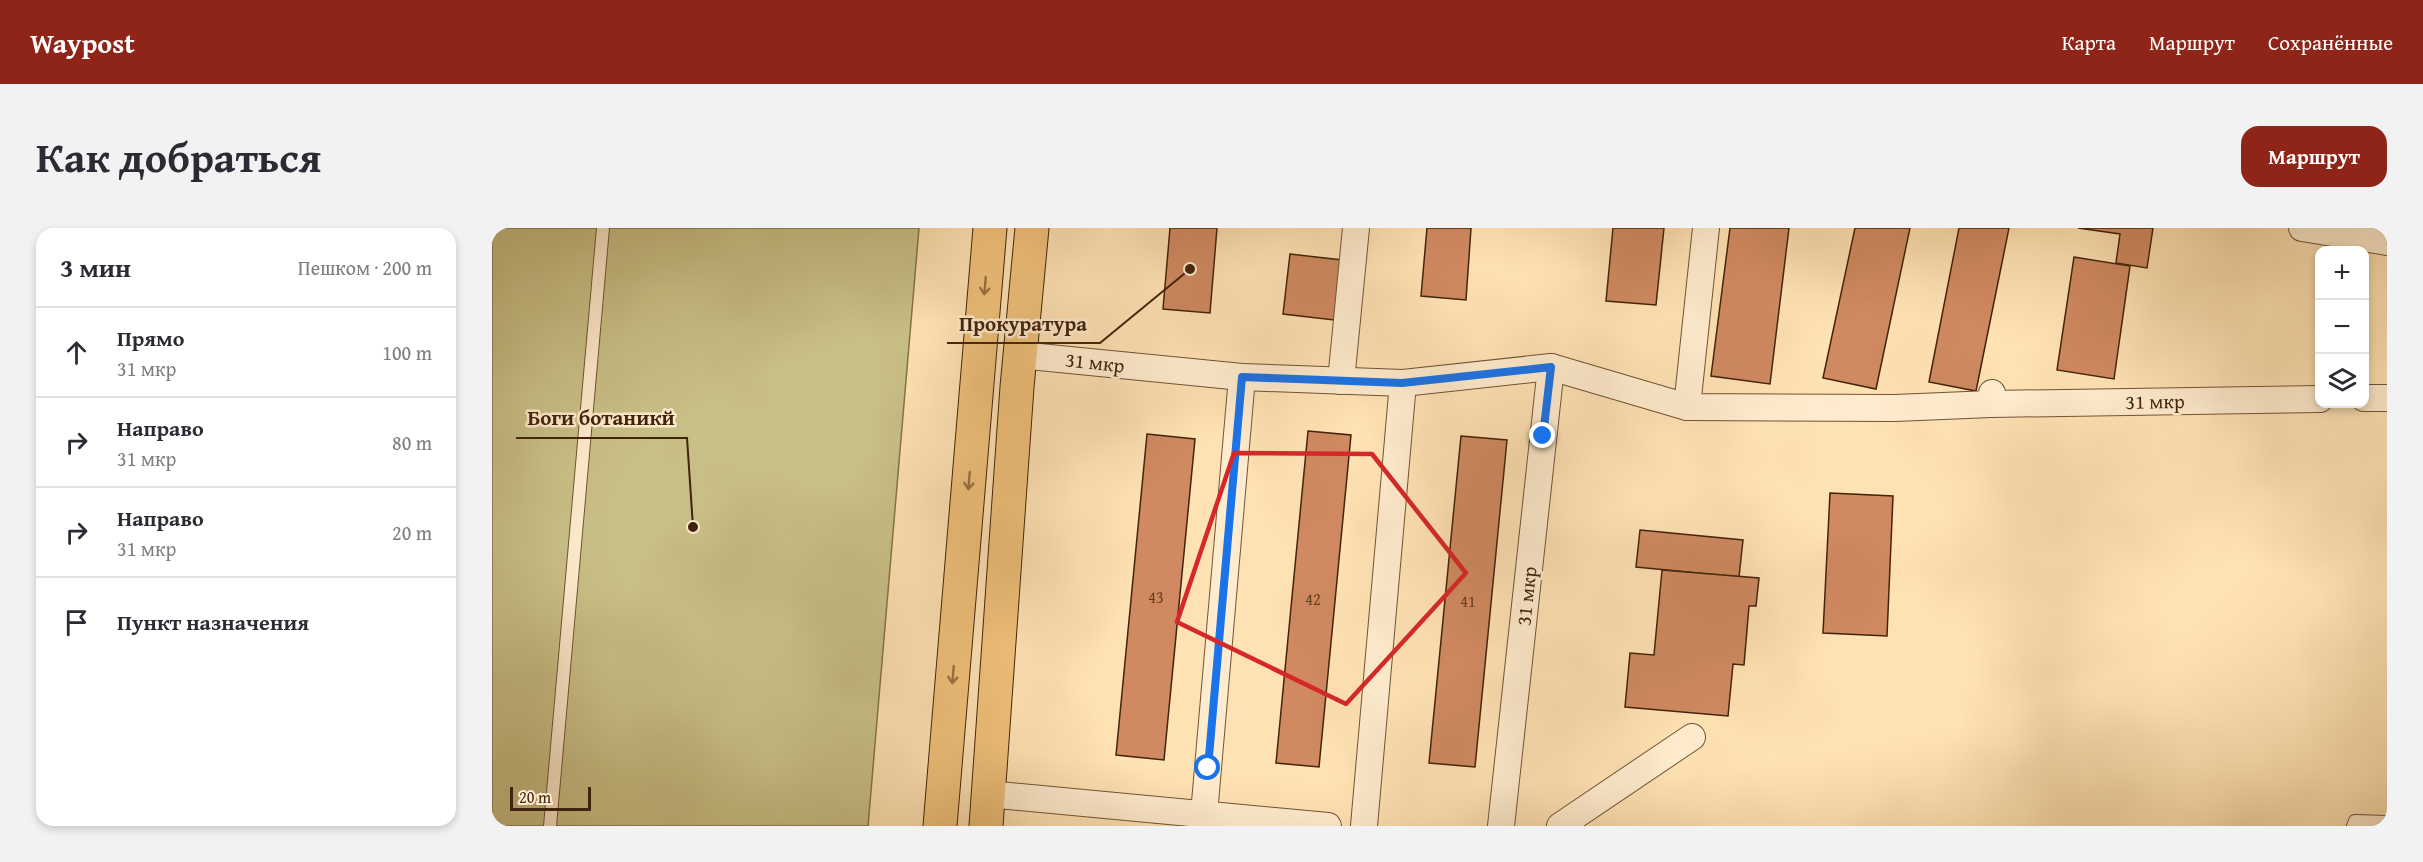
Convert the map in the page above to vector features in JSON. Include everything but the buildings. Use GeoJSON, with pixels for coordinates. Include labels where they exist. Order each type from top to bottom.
{"type":"FeatureCollection","features":[{"type":"Feature","properties":{"kind":"highway"},"geometry":{"type":"LineString","coordinates":[[940,826],[990,228]]}},
{"type":"Feature","properties":{"kind":"highway"},"geometry":{"type":"LineString","coordinates":[[987,826],[1019,355],[1032,228]]}},
{"type":"Feature","properties":{"kind":"street"},"geometry":{"type":"LineString","coordinates":[[1341,381],[1356,228]]}},
{"type":"Feature","properties":{"kind":"street"},"geometry":{"type":"LineString","coordinates":[[1687,407],[1706,228]]}},
{"type":"Feature","properties":{"kind":"street"},"geometry":{"type":"LineString","coordinates":[[2302,228],[2387,242]]}},
{"type":"Feature","properties":{"kind":"street","name":"31 мкр"},"geometry":{"type":"LineString","coordinates":[[1019,355],[1242,377],[1402,383],[1551,367],[1687,407],[1894,408],[1991,398],[2315,399]]}},
{"type":"Feature","properties":{"kind":"street","name":"31 мкр"},"geometry":{"type":"LineString","coordinates":[[1501,826],[1551,367]]}},
{"type":"Feature","properties":{"kind":"street"},"geometry":{"type":"LineString","coordinates":[[1204,814],[1242,377]]}},
{"type":"Feature","properties":{"kind":"street"},"geometry":{"type":"LineString","coordinates":[[1364,826],[1402,383]]}},
{"type":"Feature","properties":{"kind":"street"},"geometry":{"type":"LineString","coordinates":[[2369,398],[2387,398]]}},
{"type":"Feature","properties":{"kind":"street"},"geometry":{"type":"LineString","coordinates":[[1560,826],[1692,737]]}},
{"type":"Feature","properties":{"kind":"street"},"geometry":{"type":"LineString","coordinates":[[988,794],[1328,826]]}},
{"type":"Feature","properties":{"kind":"lane"},"geometry":{"type":"LineString","coordinates":[[550,826],[603,228]]}},
{"type":"Feature","properties":{"kind":"lane"},"geometry":{"type":"LineString","coordinates":[[987,826],[1045,228]]}},
{"type":"Feature","properties":{"kind":"lane"},"geometry":{"type":"LineString","coordinates":[[2353,826],[2355,821],[2387,822]]}},
{"type":"Feature","properties":{"kind":"highlighted area"},"geometry":{"type":"Polygon","coordinates":[[[1234,453],[1372,454],[1466,573],[1346,704],[1177,622],[1234,453]]]}},
{"type":"Feature","properties":{"kind":"shaded area"},"geometry":{"type":"Polygon","coordinates":[[[492,228],[919,228],[868,826],[492,826],[492,228]]]}},
{"type":"Feature","properties":{"kind":"place","name":"Прокуратура"},"geometry":{"type":"Point","coordinates":[1190,269]}},
{"type":"Feature","properties":{"kind":"place","name":"Боги ботаникй"},"geometry":{"type":"Point","coordinates":[693,527]}},
{"type":"Feature","properties":{"kind":"route"},"geometry":{"type":"LineString","coordinates":[[1208,768],[1242,377],[1402,383],[1551,367],[1543,436]]}}]}
